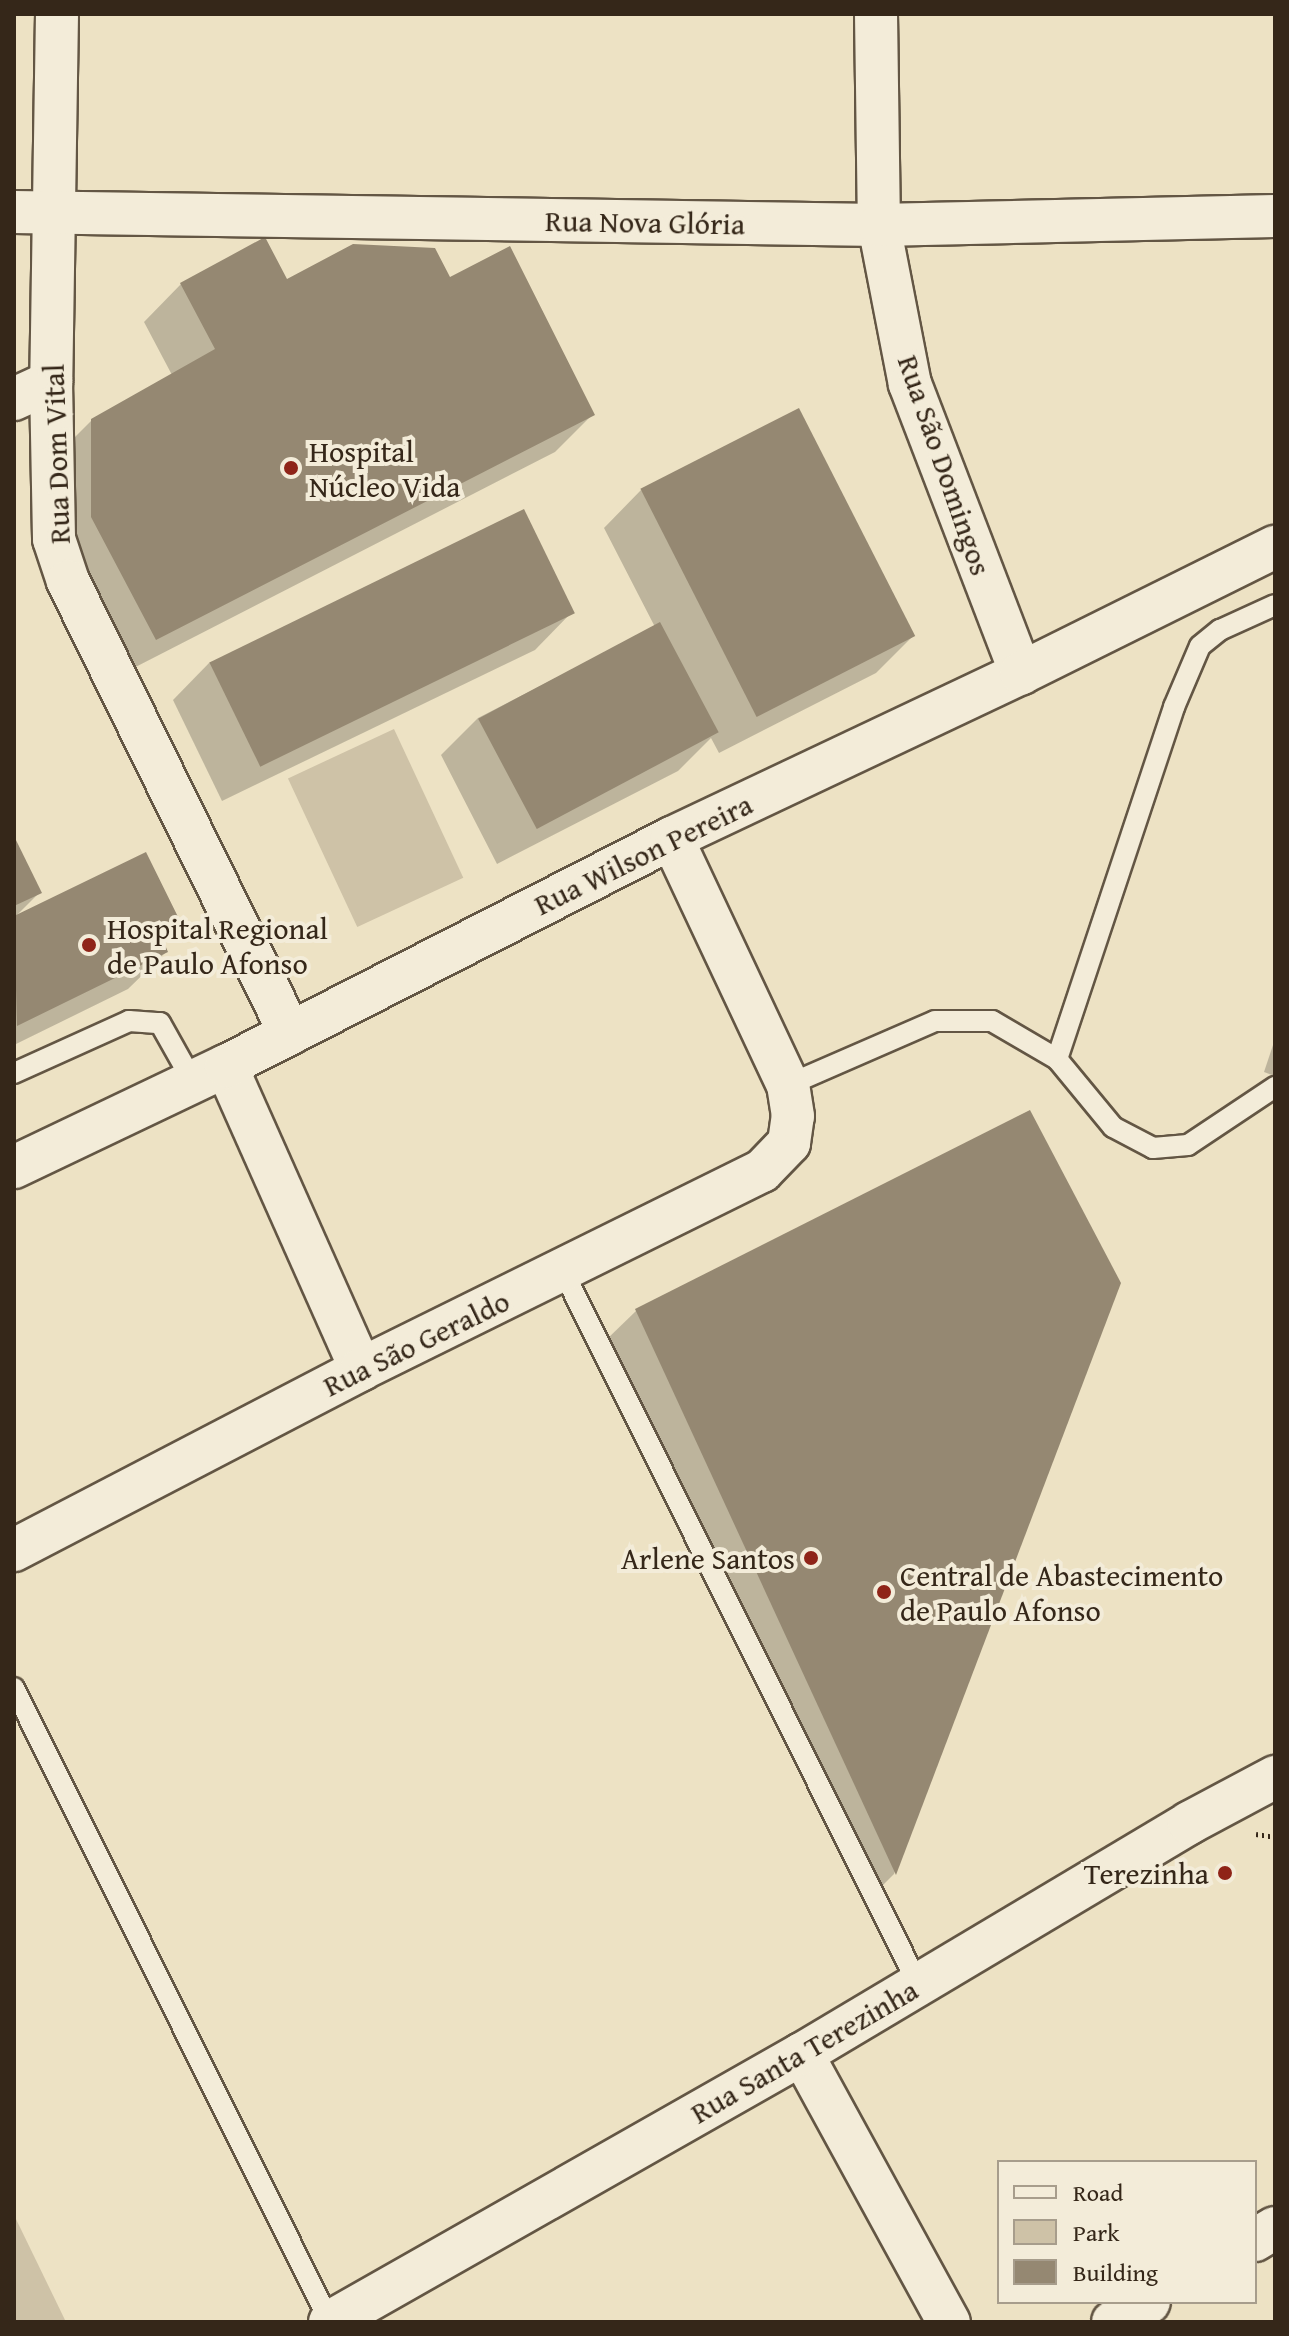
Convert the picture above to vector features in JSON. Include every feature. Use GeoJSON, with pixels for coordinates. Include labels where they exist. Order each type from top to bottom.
{"type":"FeatureCollection","features":[{"type":"Feature","properties":{"kind":"street","name":"Rua Dom Vital"},"geometry":{"type":"LineString","coordinates":[[57,14],[51,382],[54,539],[68,581],[290,1033]]}},
{"type":"Feature","properties":{"kind":"street","name":"Rua São Domingos"},"geometry":{"type":"LineString","coordinates":[[876,14],[879,225],[910,384],[1021,673]]}},
{"type":"Feature","properties":{"kind":"street","name":"Rua Nova Glória"},"geometry":{"type":"LineString","coordinates":[[14,212],[879,225],[1275,216]]}},
{"type":"Feature","properties":{"kind":"street"},"geometry":{"type":"LineString","coordinates":[[14,399],[51,382]]}},
{"type":"Feature","properties":{"kind":"street","name":"Rua Wilson Pereira"},"geometry":{"type":"LineString","coordinates":[[14,1167],[290,1033],[672,838],[1021,673],[1275,547]]}},
{"type":"Feature","properties":{"kind":"street"},"geometry":{"type":"LineString","coordinates":[[672,838],[791,1100]]}},
{"type":"Feature","properties":{"kind":"street"},"geometry":{"type":"LineString","coordinates":[[209,1073],[361,1369]]}},
{"type":"Feature","properties":{"kind":"street","name":"Rua São Geraldo"},"geometry":{"type":"LineString","coordinates":[[14,1550],[361,1369],[762,1171],[789,1143],[791,1100]]}},
{"type":"Feature","properties":{"kind":"street","name":"Rua Santa Terezinha"},"geometry":{"type":"LineString","coordinates":[[330,2322],[802,2054],[1189,1823],[1275,1777]]}},
{"type":"Feature","properties":{"kind":"street"},"geometry":{"type":"LineString","coordinates":[[802,2054],[949,2322]]}},
{"type":"Feature","properties":{"kind":"street"},"geometry":{"type":"LineString","coordinates":[[1257,2239],[1275,2228]]}},
{"type":"Feature","properties":{"kind":"street"},"geometry":{"type":"LineString","coordinates":[[1113,2322],[1144,2304]]}},
{"type":"Feature","properties":{"kind":"street"},"geometry":{"type":"LineString","coordinates":[[1149,2304],[1159,2322]]}},
{"type":"Feature","properties":{"kind":"lane"},"geometry":{"type":"LineString","coordinates":[[1057,1059],[1174,707],[1200,646],[1220,630],[1275,605]]}},
{"type":"Feature","properties":{"kind":"lane"},"geometry":{"type":"LineString","coordinates":[[14,1073],[129,1021],[160,1023],[209,1073]]}},
{"type":"Feature","properties":{"kind":"lane"},"geometry":{"type":"LineString","coordinates":[[791,1100],[935,1021],[992,1021],[1057,1059],[1113,1127],[1153,1148],[1188,1145],[1275,1087]]}},
{"type":"Feature","properties":{"kind":"lane"},"geometry":{"type":"LineString","coordinates":[[563,1271],[918,1984]]}},
{"type":"Feature","properties":{"kind":"lane"},"geometry":{"type":"LineString","coordinates":[[14,1688],[330,2322]]}},
{"type":"Feature","properties":{"kind":"green space"},"geometry":{"type":"Polygon","coordinates":[[[394,729],[463,878],[357,927],[288,778],[394,729]]]}},
{"type":"Feature","properties":{"kind":"green space"},"geometry":{"type":"Polygon","coordinates":[[[14,2215],[66,2322],[14,2322],[14,2215]]]}},
{"type":"Feature","properties":{"kind":"building","name":"Hospital Núcleo Vida"},"geometry":{"type":"Polygon","coordinates":[[[265,237],[287,279],[353,244],[435,248],[450,277],[510,246],[595,415],[156,640],[91,517],[91,419],[215,349],[180,283],[265,237]]]}},
{"type":"Feature","properties":{"kind":"building"},"geometry":{"type":"Polygon","coordinates":[[[799,408],[915,636],[757,717],[640,489],[799,408]]]}},
{"type":"Feature","properties":{"kind":"building"},"geometry":{"type":"Polygon","coordinates":[[[524,509],[575,613],[260,767],[209,662],[524,509]]]}},
{"type":"Feature","properties":{"kind":"building"},"geometry":{"type":"Polygon","coordinates":[[[660,622],[719,732],[537,829],[478,719],[660,622]]]}},
{"type":"Feature","properties":{"kind":"building","name":"Hospital Regional de Paulo Afonso"},"geometry":{"type":"Polygon","coordinates":[[[14,836],[42,893],[14,906],[14,836]]]}},
{"type":"Feature","properties":{"kind":"building","name":"Hospital Regional de Paulo Afonso"},"geometry":{"type":"Polygon","coordinates":[[[146,852],[183,927],[162,938],[168,952],[17,1026],[14,916],[146,852]]]}},
{"type":"Feature","properties":{"kind":"building","name":"Central de Abastecimento de Paulo Afonso"},"geometry":{"type":"Polygon","coordinates":[[[1030,1110],[1121,1283],[896,1875],[635,1309],[1030,1110]]]}},
{"type":"Feature","properties":{"kind":"place","name":"Hospital Núcleo Vida"},"geometry":{"type":"Point","coordinates":[291,468]}},
{"type":"Feature","properties":{"kind":"place","name":"Hospital Regional de Paulo Afonso"},"geometry":{"type":"Point","coordinates":[89,945]}},
{"type":"Feature","properties":{"kind":"place","name":"Arlene Santos"},"geometry":{"type":"Point","coordinates":[811,1558]}},
{"type":"Feature","properties":{"kind":"place","name":"Central de Abastecimento de Paulo Afonso"},"geometry":{"type":"Point","coordinates":[884,1592]}},
{"type":"Feature","properties":{"kind":"place","name":"Terezinha"},"geometry":{"type":"Point","coordinates":[1225,1873]}}]}
